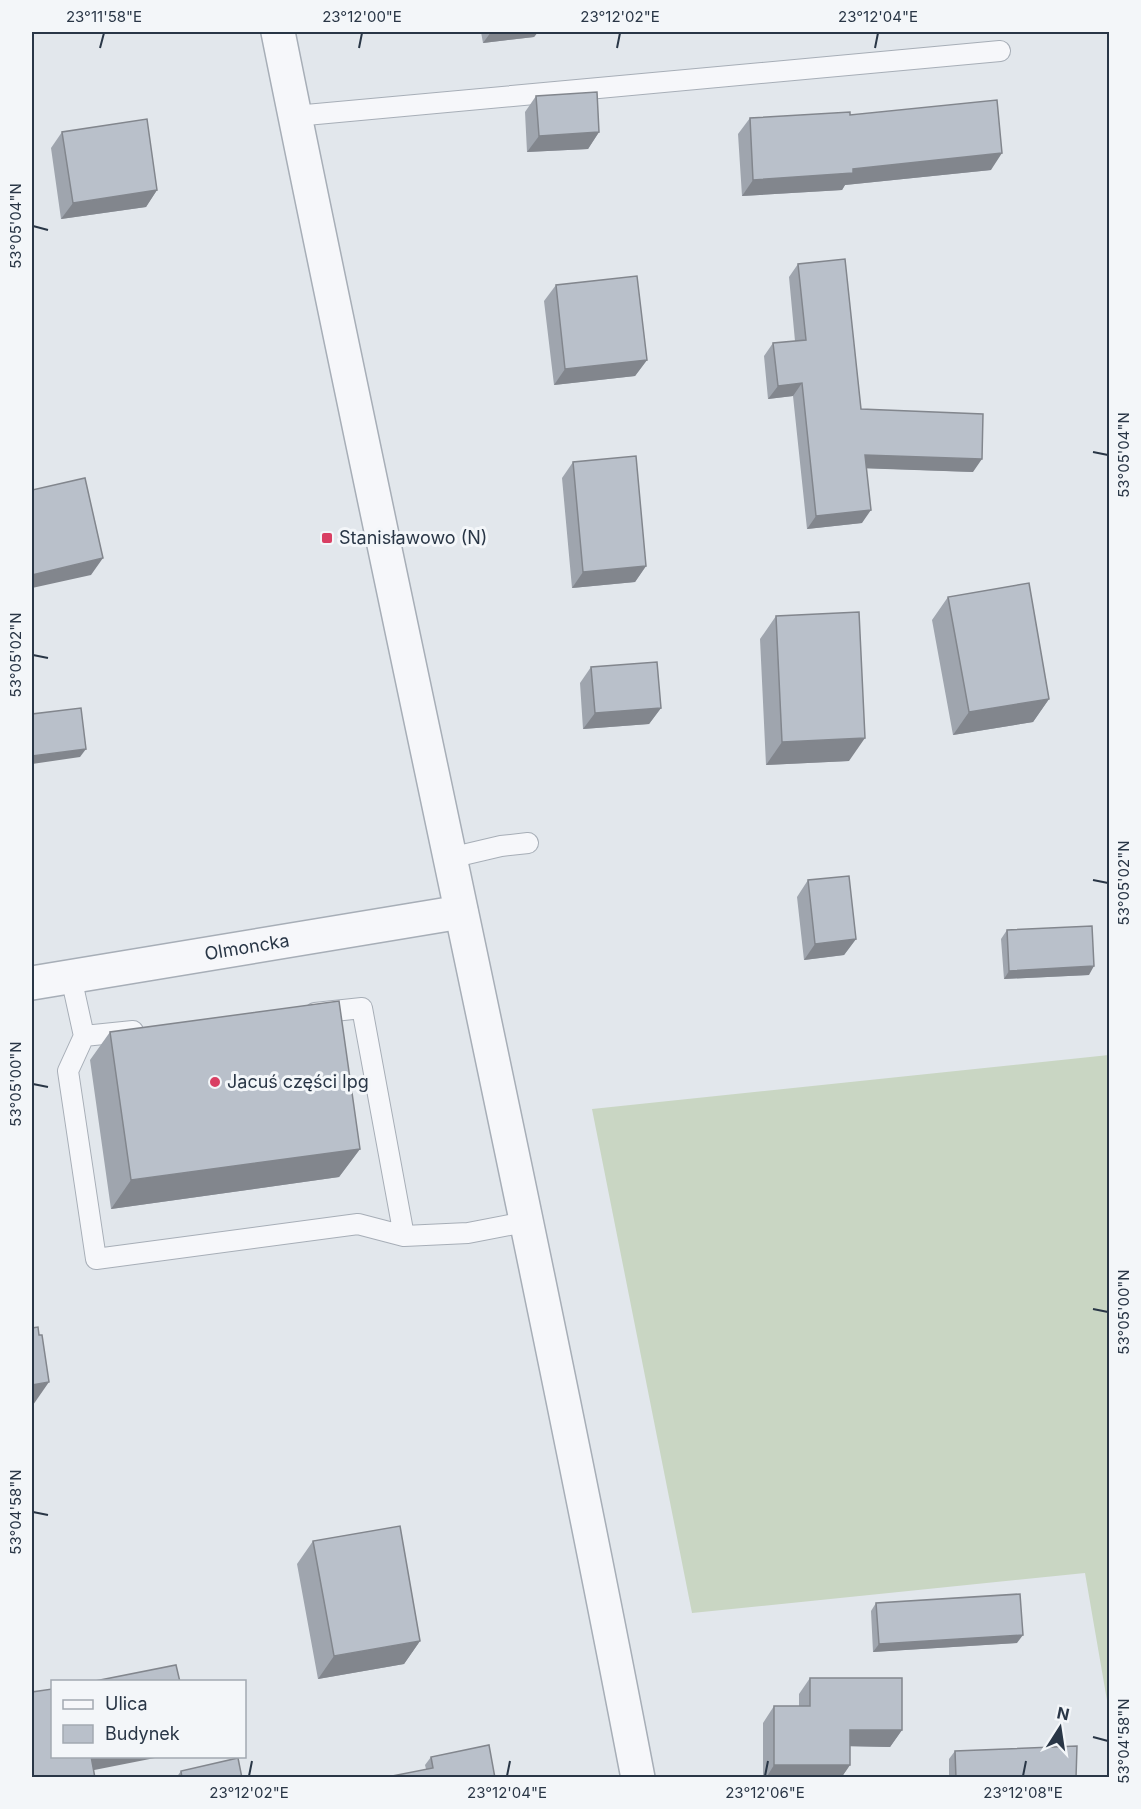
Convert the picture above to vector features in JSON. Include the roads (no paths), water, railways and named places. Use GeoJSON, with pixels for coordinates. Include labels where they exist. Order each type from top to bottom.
{"type":"FeatureCollection","features":[{"type":"Feature","properties":{"kind":"street"},"geometry":{"type":"LineString","coordinates":[[278,32],[609,1625],[638,1778]]}},
{"type":"Feature","properties":{"kind":"street","name":"Olmoncka"},"geometry":{"type":"LineString","coordinates":[[32,983],[461,912]]}},
{"type":"Feature","properties":{"kind":"lane"},"geometry":{"type":"LineString","coordinates":[[295,116],[1000,51]]}},
{"type":"Feature","properties":{"kind":"lane"},"geometry":{"type":"LineString","coordinates":[[450,858],[501,846],[528,843]]}},
{"type":"Feature","properties":{"kind":"lane"},"geometry":{"type":"LineString","coordinates":[[71,977],[84,1036],[68,1071],[96,1259],[358,1224],[404,1236],[468,1233],[525,1222]]}},
{"type":"Feature","properties":{"kind":"lane"},"geometry":{"type":"LineString","coordinates":[[293,1015],[362,1008],[404,1236]]}},
{"type":"Feature","properties":{"kind":"lane"},"geometry":{"type":"LineString","coordinates":[[84,1036],[154,1029]]}},
{"type":"Feature","properties":{"kind":"place","name":"Stanisławowo (N)"},"geometry":{"type":"Point","coordinates":[327,538]}},
{"type":"Feature","properties":{"kind":"place","name":"Jacuś części lpg"},"geometry":{"type":"Point","coordinates":[215,1082]}}]}
